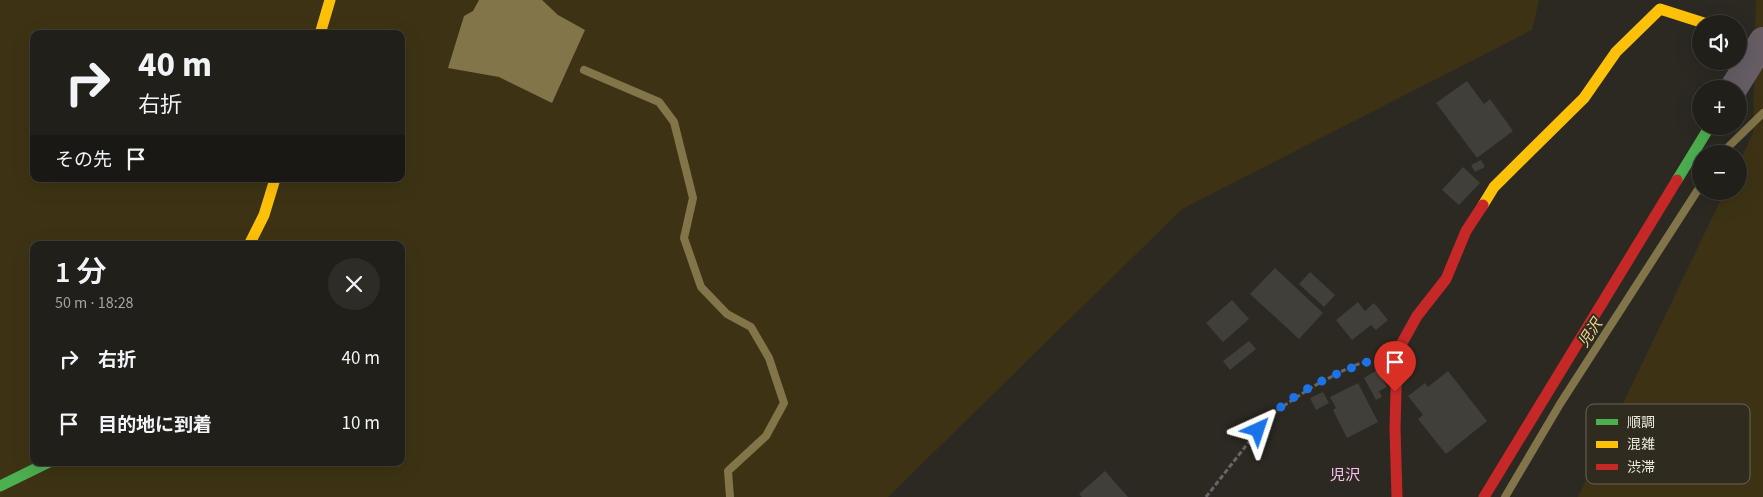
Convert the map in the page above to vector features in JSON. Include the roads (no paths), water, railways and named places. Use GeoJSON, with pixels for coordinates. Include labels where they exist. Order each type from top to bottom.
{"type":"FeatureCollection","features":[{"type":"Feature","properties":{"kind":"street"},"geometry":{"type":"LineString","coordinates":[[321,30],[330,0]]}},
{"type":"Feature","properties":{"kind":"street"},"geometry":{"type":"LineString","coordinates":[[1397,497],[1395,428],[1397,352],[1417,316],[1446,279],[1466,231],[1494,188],[1584,98],[1616,52],[1660,9],[1692,19]]}},
{"type":"Feature","properties":{"kind":"street"},"geometry":{"type":"LineString","coordinates":[[1737,80],[1755,39]]}},
{"type":"Feature","properties":{"kind":"street"},"geometry":{"type":"LineString","coordinates":[[1484,497],[1705,135]]}},
{"type":"Feature","properties":{"kind":"street"},"geometry":{"type":"LineString","coordinates":[[251,241],[264,215],[274,182]]}},
{"type":"Feature","properties":{"kind":"street"},"geometry":{"type":"LineString","coordinates":[[0,486],[41,466]]}},
{"type":"Feature","properties":{"kind":"waterway"},"geometry":{"type":"LineString","coordinates":[[584,70],[659,102],[674,122],[693,198],[684,238],[701,287],[727,314],[751,327],[769,358],[784,403],[766,436],[728,471],[730,497]]}},
{"type":"Feature","properties":{"kind":"waterway","name":"児沢"},"geometry":{"type":"LineString","coordinates":[[1730,145],[1763,113]]}},
{"type":"Feature","properties":{"kind":"waterway","name":"児沢"},"geometry":{"type":"LineString","coordinates":[[1505,497],[1560,404],[1692,199]]}},
{"type":"Feature","properties":{"kind":"district","name":"児沢"},"geometry":{"type":"Point","coordinates":[1345,475]}}]}
